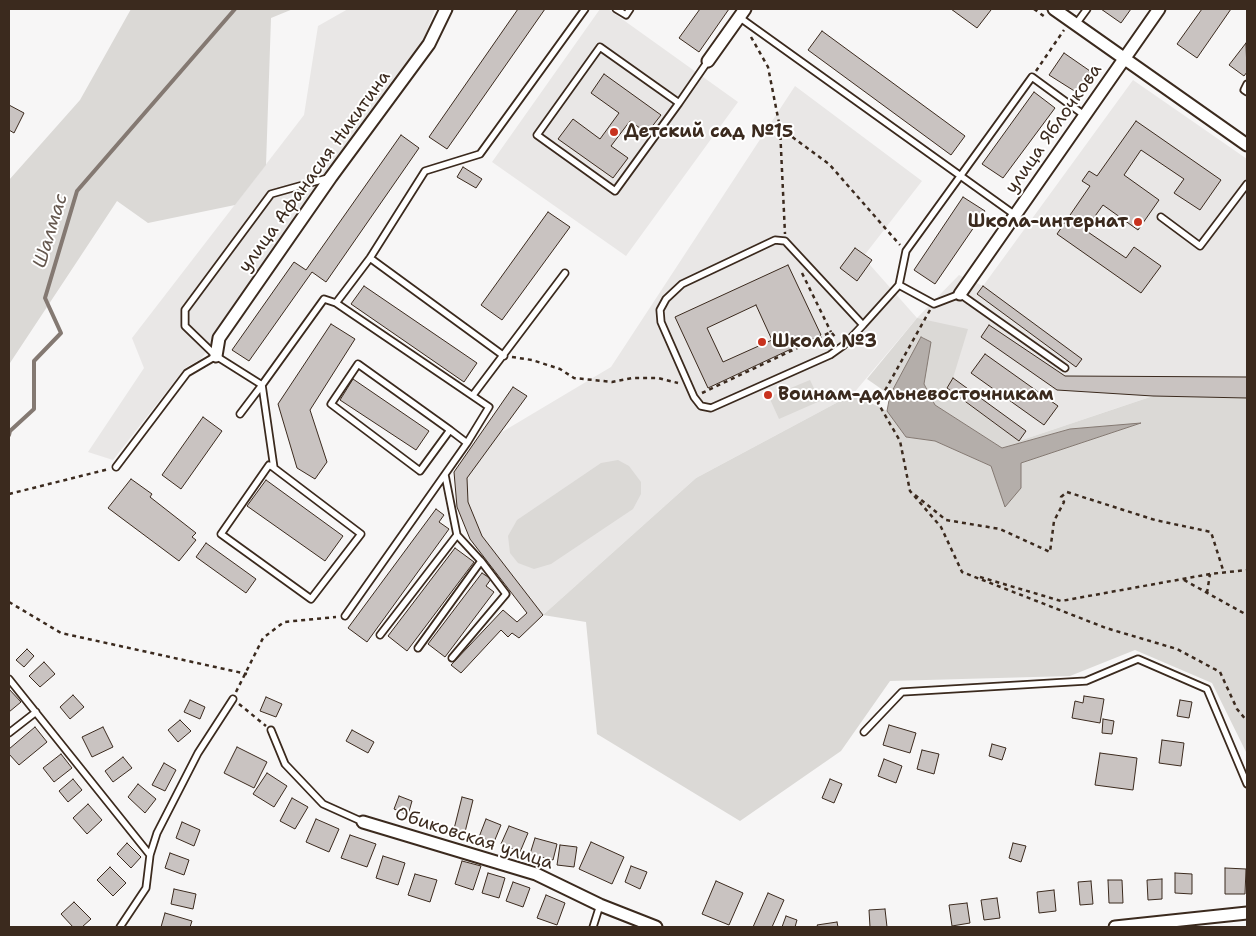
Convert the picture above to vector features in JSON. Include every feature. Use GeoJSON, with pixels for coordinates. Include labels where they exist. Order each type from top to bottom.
{"type":"FeatureCollection","features":[{"type":"Feature","properties":{"kind":"street","name":"улица Афанасия Никитина"},"geometry":{"type":"LineString","coordinates":[[216,356],[219,338],[331,178],[429,44],[446,9]]}},
{"type":"Feature","properties":{"kind":"street"},"geometry":{"type":"LineString","coordinates":[[1054,9],[1071,25],[1124,58],[1247,145]]}},
{"type":"Feature","properties":{"kind":"street","name":"улица Яблочкова"},"geometry":{"type":"LineString","coordinates":[[960,294],[1159,9]]}},
{"type":"Feature","properties":{"kind":"street"},"geometry":{"type":"LineString","coordinates":[[708,61],[742,13]]}},
{"type":"Feature","properties":{"kind":"street","name":"Обиковская улица"},"geometry":{"type":"LineString","coordinates":[[363,822],[536,874],[600,904],[656,927]]}},
{"type":"Feature","properties":{"kind":"street"},"geometry":{"type":"LineString","coordinates":[[1115,927],[1149,925],[1247,913]]}},
{"type":"Feature","properties":{"kind":"lane"},"geometry":{"type":"LineString","coordinates":[[336,303],[370,258],[426,170],[480,154],[585,9]]}},
{"type":"Feature","properties":{"kind":"lane"},"geometry":{"type":"LineString","coordinates":[[616,9],[626,15],[630,9]]}},
{"type":"Feature","properties":{"kind":"lane"},"geometry":{"type":"LineString","coordinates":[[1071,25],[1086,9]]}},
{"type":"Feature","properties":{"kind":"lane"},"geometry":{"type":"LineString","coordinates":[[742,13],[1015,215]]}},
{"type":"Feature","properties":{"kind":"lane"},"geometry":{"type":"LineString","coordinates":[[678,102],[600,46],[537,134],[615,191],[708,61]]}},
{"type":"Feature","properties":{"kind":"lane"},"geometry":{"type":"LineString","coordinates":[[863,325],[785,241],[775,240],[682,284],[666,298],[660,310],[661,322],[694,397],[701,406],[711,408],[720,406],[830,355],[844,345],[863,325],[899,285],[906,251],[1032,77],[1084,116]]}},
{"type":"Feature","properties":{"kind":"lane"},"geometry":{"type":"LineString","coordinates":[[1247,84],[1244,90],[1247,92]]}},
{"type":"Feature","properties":{"kind":"lane"},"geometry":{"type":"LineString","coordinates":[[274,468],[269,465],[221,534],[311,598],[360,534],[274,468],[262,385],[216,356],[185,326],[185,310],[271,194],[331,178]]}},
{"type":"Feature","properties":{"kind":"lane"},"geometry":{"type":"LineString","coordinates":[[1161,218],[1200,246],[1247,184]]}},
{"type":"Feature","properties":{"kind":"lane"},"geometry":{"type":"LineString","coordinates":[[370,258],[504,356]]}},
{"type":"Feature","properties":{"kind":"lane"},"geometry":{"type":"LineString","coordinates":[[473,395],[565,273]]}},
{"type":"Feature","properties":{"kind":"lane"},"geometry":{"type":"LineString","coordinates":[[899,285],[934,304],[960,294],[1065,368]]}},
{"type":"Feature","properties":{"kind":"lane"},"geometry":{"type":"LineString","coordinates":[[240,414],[324,299],[336,303],[489,406],[467,443],[345,616]]}},
{"type":"Feature","properties":{"kind":"lane"},"geometry":{"type":"LineString","coordinates":[[116,467],[187,374],[216,356]]}},
{"type":"Feature","properties":{"kind":"lane"},"geometry":{"type":"LineString","coordinates":[[450,430],[420,471],[331,404],[358,364],[450,430],[467,443]]}},
{"type":"Feature","properties":{"kind":"lane"},"geometry":{"type":"LineString","coordinates":[[445,475],[457,535],[481,561],[506,594],[452,658]]}},
{"type":"Feature","properties":{"kind":"lane"},"geometry":{"type":"LineString","coordinates":[[380,635],[457,535]]}},
{"type":"Feature","properties":{"kind":"lane"},"geometry":{"type":"LineString","coordinates":[[418,648],[481,561]]}},
{"type":"Feature","properties":{"kind":"lane"},"geometry":{"type":"LineString","coordinates":[[864,732],[902,692],[1086,681],[1138,659],[1207,689],[1247,784]]}},
{"type":"Feature","properties":{"kind":"lane"},"geometry":{"type":"LineString","coordinates":[[9,679],[150,855]]}},
{"type":"Feature","properties":{"kind":"lane"},"geometry":{"type":"LineString","coordinates":[[120,927],[146,888],[150,855],[157,833],[198,753],[233,699]]}},
{"type":"Feature","properties":{"kind":"lane"},"geometry":{"type":"LineString","coordinates":[[9,733],[36,712]]}},
{"type":"Feature","properties":{"kind":"lane"},"geometry":{"type":"LineString","coordinates":[[271,730],[285,764],[323,804],[363,822]]}},
{"type":"Feature","properties":{"kind":"lane"},"geometry":{"type":"LineString","coordinates":[[593,927],[600,904]]}},
{"type":"Feature","properties":{"kind":"path"},"geometry":{"type":"LineString","coordinates":[[1032,77],[1071,25]]}},
{"type":"Feature","properties":{"kind":"path"},"geometry":{"type":"LineString","coordinates":[[749,34],[768,67],[780,128],[785,241]]}},
{"type":"Feature","properties":{"kind":"path"},"geometry":{"type":"LineString","coordinates":[[780,128],[829,164],[906,251]]}},
{"type":"Feature","properties":{"kind":"path"},"geometry":{"type":"LineString","coordinates":[[798,266],[831,332],[844,345]]}},
{"type":"Feature","properties":{"kind":"path"},"geometry":{"type":"LineString","coordinates":[[934,304],[878,403],[900,441],[910,491],[941,527],[962,572],[1106,628],[1177,649],[1220,672],[1238,709],[1247,721]]}},
{"type":"Feature","properties":{"kind":"path"},"geometry":{"type":"LineString","coordinates":[[694,397],[831,332]]}},
{"type":"Feature","properties":{"kind":"path"},"geometry":{"type":"LineString","coordinates":[[504,356],[532,360],[560,369],[574,378],[612,382],[632,378],[658,378],[689,386]]}},
{"type":"Feature","properties":{"kind":"path"},"geometry":{"type":"LineString","coordinates":[[9,494],[116,467]]}},
{"type":"Feature","properties":{"kind":"path"},"geometry":{"type":"LineString","coordinates":[[910,491],[946,520],[1000,529],[1050,552],[1054,521],[1064,502],[1061,497],[1067,492],[1155,520],[1211,532],[1224,573]]}},
{"type":"Feature","properties":{"kind":"path"},"geometry":{"type":"LineString","coordinates":[[962,572],[1061,601],[1210,574],[1247,570]]}},
{"type":"Feature","properties":{"kind":"path"},"geometry":{"type":"LineString","coordinates":[[1207,593],[1210,574]]}},
{"type":"Feature","properties":{"kind":"path"},"geometry":{"type":"LineString","coordinates":[[1183,579],[1247,615]]}},
{"type":"Feature","properties":{"kind":"path"},"geometry":{"type":"LineString","coordinates":[[9,602],[61,633],[246,674]]}},
{"type":"Feature","properties":{"kind":"path"},"geometry":{"type":"LineString","coordinates":[[271,730],[233,699],[263,638],[284,622],[345,616]]}},
{"type":"Feature","properties":{"kind":"shaded area"},"geometry":{"type":"Polygon","coordinates":[[[131,9],[293,9],[271,18],[266,165],[235,205],[148,223],[117,201],[10,363],[9,180],[80,100],[131,9]]]}},
{"type":"Feature","properties":{"kind":"shaded area"},"geometry":{"type":"Polygon","coordinates":[[[348,9],[435,9],[424,39],[201,359],[185,368],[113,460],[88,452],[144,368],[132,338],[304,115],[318,26],[348,9]]]}},
{"type":"Feature","properties":{"kind":"shaded area","name":"Детский сад №15"},"geometry":{"type":"Polygon","coordinates":[[[600,9],[608,9],[738,102],[626,256],[492,162],[600,9]]]}},
{"type":"Feature","properties":{"kind":"shaded area","name":"Школа-интернат"},"geometry":{"type":"Polygon","coordinates":[[[1133,80],[1247,159],[1247,398],[1153,396],[1019,441],[947,388],[953,378],[917,318],[959,275],[983,286],[1133,80]]]}},
{"type":"Feature","properties":{"kind":"shaded area","name":"Школа №3"},"geometry":{"type":"Polygon","coordinates":[[[795,86],[922,181],[863,257],[917,318],[853,394],[696,478],[543,615],[482,536],[468,502],[467,478],[497,435],[611,367],[795,86]]]}},
{"type":"Feature","properties":{"kind":"shaded area"},"geometry":{"type":"Polygon","coordinates":[[[917,318],[968,329],[953,378],[947,389],[1019,441],[1153,396],[1247,398],[1247,754],[1212,683],[1135,650],[1070,676],[890,681],[841,751],[740,821],[597,734],[586,622],[543,615],[696,478],[853,394],[887,411],[906,437],[935,441],[991,466],[1021,488],[1021,463],[1138,424],[1070,429],[1002,448],[935,405],[924,384],[930,342],[922,337],[890,395],[867,379],[917,318]]]}},
{"type":"Feature","properties":{"kind":"shaded area"},"geometry":{"type":"Polygon","coordinates":[[[921,337],[931,342],[924,384],[935,405],[1002,448],[1070,429],[1141,423],[1021,463],[1021,488],[1005,507],[991,466],[935,441],[906,437],[887,411],[890,395],[921,337]]]}},
{"type":"Feature","properties":{"kind":"shaded area"},"geometry":{"type":"Polygon","coordinates":[[[810,380],[820,401],[779,419],[769,397],[810,380]]]}},
{"type":"Feature","properties":{"kind":"shaded area"},"geometry":{"type":"Polygon","coordinates":[[[618,460],[629,466],[641,482],[641,494],[633,509],[551,564],[534,569],[518,563],[510,553],[508,536],[517,520],[601,463],[618,460]]]}},
{"type":"Feature","properties":{"kind":"building"},"geometry":{"type":"Polygon","coordinates":[[[518,9],[545,9],[447,149],[429,137],[518,9]]]}},
{"type":"Feature","properties":{"kind":"building"},"geometry":{"type":"Polygon","coordinates":[[[700,9],[729,9],[699,52],[679,38],[700,9]]]}},
{"type":"Feature","properties":{"kind":"building"},"geometry":{"type":"Polygon","coordinates":[[[951,9],[990,9],[991,10],[977,28],[951,9]]]}},
{"type":"Feature","properties":{"kind":"building"},"geometry":{"type":"Polygon","coordinates":[[[1101,9],[1131,9],[1121,23],[1101,9]]]}},
{"type":"Feature","properties":{"kind":"building"},"geometry":{"type":"Polygon","coordinates":[[[1202,9],[1231,9],[1197,58],[1177,44],[1202,9]]]}},
{"type":"Feature","properties":{"kind":"building"},"geometry":{"type":"Polygon","coordinates":[[[822,31],[965,136],[951,155],[808,50],[822,31]]]}},
{"type":"Feature","properties":{"kind":"building"},"geometry":{"type":"Polygon","coordinates":[[[1246,43],[1247,72],[1244,76],[1229,65],[1246,43]]]}},
{"type":"Feature","properties":{"kind":"building"},"geometry":{"type":"Polygon","coordinates":[[[1064,53],[1090,71],[1076,92],[1049,75],[1064,53]]]}},
{"type":"Feature","properties":{"kind":"building"},"geometry":{"type":"Polygon","coordinates":[[[604,74],[661,115],[647,133],[630,121],[611,146],[628,158],[613,178],[558,139],[573,119],[600,139],[619,113],[591,93],[604,74]]]}},
{"type":"Feature","properties":{"kind":"building"},"geometry":{"type":"Polygon","coordinates":[[[1034,92],[1055,108],[1003,178],[982,164],[1034,92]]]}},
{"type":"Feature","properties":{"kind":"building"},"geometry":{"type":"Polygon","coordinates":[[[9,105],[24,113],[14,133],[9,130],[9,105]]]}},
{"type":"Feature","properties":{"kind":"building"},"geometry":{"type":"Polygon","coordinates":[[[1136,121],[1221,180],[1200,210],[1174,193],[1184,179],[1141,150],[1124,175],[1159,200],[1138,230],[1103,205],[1085,230],[1126,258],[1134,247],[1161,266],[1141,293],[1057,234],[1090,186],[1082,181],[1089,171],[1097,176],[1136,121]]]}},
{"type":"Feature","properties":{"kind":"building"},"geometry":{"type":"Polygon","coordinates":[[[401,135],[419,148],[326,282],[312,272],[249,361],[232,350],[294,262],[306,270],[401,135]]]}},
{"type":"Feature","properties":{"kind":"building"},"geometry":{"type":"Polygon","coordinates":[[[463,167],[482,179],[476,188],[457,177],[463,167]]]}},
{"type":"Feature","properties":{"kind":"building"},"geometry":{"type":"Polygon","coordinates":[[[963,197],[985,211],[935,284],[914,270],[963,197]]]}},
{"type":"Feature","properties":{"kind":"building"},"geometry":{"type":"Polygon","coordinates":[[[548,212],[570,227],[502,320],[481,305],[548,212]]]}},
{"type":"Feature","properties":{"kind":"building"},"geometry":{"type":"Polygon","coordinates":[[[855,248],[872,260],[857,281],[840,268],[855,248]]]}},
{"type":"Feature","properties":{"kind":"building"},"geometry":{"type":"Polygon","coordinates":[[[788,265],[821,335],[708,388],[675,317],[788,265]],[[756,305],[707,328],[723,362],[772,340],[756,305]]]}},
{"type":"Feature","properties":{"kind":"building"},"geometry":{"type":"Polygon","coordinates":[[[364,286],[477,363],[464,382],[351,304],[364,286]]]}},
{"type":"Feature","properties":{"kind":"building"},"geometry":{"type":"Polygon","coordinates":[[[983,286],[1082,359],[1076,367],[977,294],[983,286]]]}},
{"type":"Feature","properties":{"kind":"building"},"geometry":{"type":"Polygon","coordinates":[[[331,324],[355,339],[310,410],[327,462],[315,479],[297,468],[278,404],[331,324]]]}},
{"type":"Feature","properties":{"kind":"building"},"geometry":{"type":"Polygon","coordinates":[[[989,325],[1065,376],[1247,377],[1247,398],[1153,396],[1057,390],[981,337],[989,325]]]}},
{"type":"Feature","properties":{"kind":"building"},"geometry":{"type":"Polygon","coordinates":[[[985,354],[1058,406],[1044,425],[971,373],[985,354]]]}},
{"type":"Feature","properties":{"kind":"building"},"geometry":{"type":"Polygon","coordinates":[[[953,378],[1026,431],[1019,441],[947,388],[953,378]]]}},
{"type":"Feature","properties":{"kind":"building"},"geometry":{"type":"Polygon","coordinates":[[[353,379],[429,431],[416,450],[340,400],[353,379]]]}},
{"type":"Feature","properties":{"kind":"building"},"geometry":{"type":"Polygon","coordinates":[[[513,387],[527,396],[467,478],[468,502],[482,536],[543,615],[519,638],[512,633],[508,637],[501,630],[461,673],[451,665],[503,610],[517,622],[527,613],[470,539],[457,507],[454,472],[513,387]]]}},
{"type":"Feature","properties":{"kind":"building"},"geometry":{"type":"Polygon","coordinates":[[[203,417],[222,431],[181,489],[162,475],[203,417]]]}},
{"type":"Feature","properties":{"kind":"building"},"geometry":{"type":"Polygon","coordinates":[[[131,479],[152,494],[150,497],[196,533],[192,537],[196,540],[179,561],[108,508],[131,479]]]}},
{"type":"Feature","properties":{"kind":"building"},"geometry":{"type":"Polygon","coordinates":[[[266,480],[343,536],[325,561],[247,506],[266,480]]]}},
{"type":"Feature","properties":{"kind":"building"},"geometry":{"type":"Polygon","coordinates":[[[436,509],[444,515],[439,522],[449,529],[367,642],[348,628],[436,509]]]}},
{"type":"Feature","properties":{"kind":"building"},"geometry":{"type":"Polygon","coordinates":[[[206,543],[256,579],[246,593],[196,557],[206,543]]]}},
{"type":"Feature","properties":{"kind":"building"},"geometry":{"type":"Polygon","coordinates":[[[455,548],[474,562],[407,651],[388,636],[455,548]]]}},
{"type":"Feature","properties":{"kind":"building"},"geometry":{"type":"Polygon","coordinates":[[[482,573],[491,579],[486,586],[494,592],[445,657],[428,644],[482,573]]]}},
{"type":"Feature","properties":{"kind":"building"},"geometry":{"type":"Polygon","coordinates":[[[27,649],[34,656],[24,667],[16,660],[27,649]]]}},
{"type":"Feature","properties":{"kind":"building"},"geometry":{"type":"Polygon","coordinates":[[[44,662],[55,674],[40,687],[29,676],[44,662]]]}},
{"type":"Feature","properties":{"kind":"building"},"geometry":{"type":"Polygon","coordinates":[[[9,689],[21,702],[9,712],[9,689]]]}},
{"type":"Feature","properties":{"kind":"building"},"geometry":{"type":"Polygon","coordinates":[[[73,695],[84,707],[70,719],[60,707],[73,695]]]}},
{"type":"Feature","properties":{"kind":"building"},"geometry":{"type":"Polygon","coordinates":[[[1084,696],[1104,699],[1100,723],[1072,718],[1075,701],[1083,703],[1084,696]]]}},
{"type":"Feature","properties":{"kind":"building"},"geometry":{"type":"Polygon","coordinates":[[[266,697],[282,704],[276,717],[260,711],[266,697]]]}},
{"type":"Feature","properties":{"kind":"building"},"geometry":{"type":"Polygon","coordinates":[[[190,700],[205,707],[200,719],[184,712],[190,700]]]}},
{"type":"Feature","properties":{"kind":"building"},"geometry":{"type":"Polygon","coordinates":[[[1180,700],[1192,702],[1189,718],[1177,716],[1180,700]]]}},
{"type":"Feature","properties":{"kind":"building"},"geometry":{"type":"Polygon","coordinates":[[[1103,719],[1114,721],[1112,734],[1102,733],[1103,719]]]}},
{"type":"Feature","properties":{"kind":"building"},"geometry":{"type":"Polygon","coordinates":[[[180,720],[191,731],[178,742],[168,730],[180,720]]]}},
{"type":"Feature","properties":{"kind":"building"},"geometry":{"type":"Polygon","coordinates":[[[889,725],[916,733],[910,753],[883,745],[889,725]]]}},
{"type":"Feature","properties":{"kind":"building"},"geometry":{"type":"Polygon","coordinates":[[[35,727],[47,742],[19,765],[9,754],[9,749],[35,727]]]}},
{"type":"Feature","properties":{"kind":"building"},"geometry":{"type":"Polygon","coordinates":[[[103,727],[113,747],[92,757],[82,737],[103,727]]]}},
{"type":"Feature","properties":{"kind":"building"},"geometry":{"type":"Polygon","coordinates":[[[352,730],[374,742],[368,753],[346,741],[352,730]]]}},
{"type":"Feature","properties":{"kind":"building"},"geometry":{"type":"Polygon","coordinates":[[[1162,740],[1184,743],[1181,766],[1159,763],[1162,740]]]}},
{"type":"Feature","properties":{"kind":"building"},"geometry":{"type":"Polygon","coordinates":[[[992,744],[1006,748],[1002,760],[989,756],[992,744]]]}},
{"type":"Feature","properties":{"kind":"building"},"geometry":{"type":"Polygon","coordinates":[[[237,747],[267,762],[254,788],[224,773],[237,747]]]}},
{"type":"Feature","properties":{"kind":"building"},"geometry":{"type":"Polygon","coordinates":[[[922,750],[939,754],[934,774],[917,769],[922,750]]]}},
{"type":"Feature","properties":{"kind":"building"},"geometry":{"type":"Polygon","coordinates":[[[1100,753],[1137,758],[1133,790],[1095,785],[1100,753]]]}},
{"type":"Feature","properties":{"kind":"building"},"geometry":{"type":"Polygon","coordinates":[[[61,754],[72,768],[54,782],[43,768],[61,754]]]}},
{"type":"Feature","properties":{"kind":"building"},"geometry":{"type":"Polygon","coordinates":[[[123,757],[132,768],[113,782],[105,771],[123,757]]]}},
{"type":"Feature","properties":{"kind":"building"},"geometry":{"type":"Polygon","coordinates":[[[884,759],[902,766],[896,783],[878,776],[884,759]]]}},
{"type":"Feature","properties":{"kind":"building"},"geometry":{"type":"Polygon","coordinates":[[[164,763],[176,770],[165,791],[152,785],[164,763]]]}},
{"type":"Feature","properties":{"kind":"building"},"geometry":{"type":"Polygon","coordinates":[[[267,773],[287,786],[274,807],[253,794],[267,773]]]}},
{"type":"Feature","properties":{"kind":"building"},"geometry":{"type":"Polygon","coordinates":[[[73,779],[82,790],[68,802],[59,791],[73,779]]]}},
{"type":"Feature","properties":{"kind":"building"},"geometry":{"type":"Polygon","coordinates":[[[830,779],[842,784],[834,803],[822,798],[830,779]]]}},
{"type":"Feature","properties":{"kind":"building"},"geometry":{"type":"Polygon","coordinates":[[[138,784],[156,799],[145,813],[128,797],[138,784]]]}},
{"type":"Feature","properties":{"kind":"building"},"geometry":{"type":"Polygon","coordinates":[[[399,796],[412,801],[408,815],[394,809],[399,796]]]}},
{"type":"Feature","properties":{"kind":"building"},"geometry":{"type":"Polygon","coordinates":[[[462,797],[473,800],[465,832],[454,829],[462,797]]]}},
{"type":"Feature","properties":{"kind":"building"},"geometry":{"type":"Polygon","coordinates":[[[292,798],[308,807],[295,829],[280,821],[292,798]]]}},
{"type":"Feature","properties":{"kind":"building"},"geometry":{"type":"Polygon","coordinates":[[[88,804],[102,820],[87,834],[73,818],[88,804]]]}},
{"type":"Feature","properties":{"kind":"building"},"geometry":{"type":"Polygon","coordinates":[[[316,819],[339,829],[329,852],[306,842],[316,819]]]}},
{"type":"Feature","properties":{"kind":"building"},"geometry":{"type":"Polygon","coordinates":[[[486,819],[501,825],[494,842],[479,837],[486,819]]]}},
{"type":"Feature","properties":{"kind":"building"},"geometry":{"type":"Polygon","coordinates":[[[182,822],[200,830],[194,846],[176,838],[182,822]]]}},
{"type":"Feature","properties":{"kind":"building"},"geometry":{"type":"Polygon","coordinates":[[[509,826],[528,833],[520,852],[501,844],[509,826]]]}},
{"type":"Feature","properties":{"kind":"building"},"geometry":{"type":"Polygon","coordinates":[[[350,835],[376,844],[367,867],[341,858],[350,835]]]}},
{"type":"Feature","properties":{"kind":"building"},"geometry":{"type":"Polygon","coordinates":[[[535,838],[557,844],[553,860],[530,854],[535,838]]]}},
{"type":"Feature","properties":{"kind":"building"},"geometry":{"type":"Polygon","coordinates":[[[591,842],[624,857],[612,884],[579,869],[591,842]]]}},
{"type":"Feature","properties":{"kind":"building"},"geometry":{"type":"Polygon","coordinates":[[[127,843],[141,857],[131,868],[117,854],[127,843]]]}},
{"type":"Feature","properties":{"kind":"building"},"geometry":{"type":"Polygon","coordinates":[[[1013,843],[1026,846],[1021,862],[1009,858],[1013,843]]]}},
{"type":"Feature","properties":{"kind":"building"},"geometry":{"type":"Polygon","coordinates":[[[560,845],[577,847],[574,867],[557,865],[560,845]]]}},
{"type":"Feature","properties":{"kind":"building"},"geometry":{"type":"Polygon","coordinates":[[[170,853],[189,860],[184,875],[165,868],[170,853]]]}},
{"type":"Feature","properties":{"kind":"building"},"geometry":{"type":"Polygon","coordinates":[[[383,856],[405,863],[398,885],[376,878],[383,856]]]}},
{"type":"Feature","properties":{"kind":"building"},"geometry":{"type":"Polygon","coordinates":[[[462,861],[481,866],[473,890],[455,884],[462,861]]]}},
{"type":"Feature","properties":{"kind":"building"},"geometry":{"type":"Polygon","coordinates":[[[631,866],[647,872],[640,889],[625,882],[631,866]]]}},
{"type":"Feature","properties":{"kind":"building"},"geometry":{"type":"Polygon","coordinates":[[[110,867],[126,883],[113,896],[97,880],[110,867]]]}},
{"type":"Feature","properties":{"kind":"building"},"geometry":{"type":"Polygon","coordinates":[[[1225,868],[1246,869],[1245,894],[1225,894],[1225,868]]]}},
{"type":"Feature","properties":{"kind":"building"},"geometry":{"type":"Polygon","coordinates":[[[488,873],[505,878],[499,898],[482,893],[488,873]]]}},
{"type":"Feature","properties":{"kind":"building"},"geometry":{"type":"Polygon","coordinates":[[[1175,873],[1192,874],[1192,894],[1175,893],[1175,873]]]}},
{"type":"Feature","properties":{"kind":"building"},"geometry":{"type":"Polygon","coordinates":[[[415,874],[437,880],[430,902],[408,895],[415,874]]]}},
{"type":"Feature","properties":{"kind":"building"},"geometry":{"type":"Polygon","coordinates":[[[1162,879],[1162,899],[1148,900],[1147,880],[1162,879]]]}},
{"type":"Feature","properties":{"kind":"building"},"geometry":{"type":"Polygon","coordinates":[[[1108,880],[1122,880],[1123,903],[1109,903],[1108,880]]]}},
{"type":"Feature","properties":{"kind":"building"},"geometry":{"type":"Polygon","coordinates":[[[716,881],[743,893],[729,925],[702,914],[716,881]]]}},
{"type":"Feature","properties":{"kind":"building"},"geometry":{"type":"Polygon","coordinates":[[[1091,881],[1093,904],[1080,905],[1078,882],[1091,881]]]}},
{"type":"Feature","properties":{"kind":"building"},"geometry":{"type":"Polygon","coordinates":[[[513,882],[530,888],[523,907],[506,901],[513,882]]]}},
{"type":"Feature","properties":{"kind":"building"},"geometry":{"type":"Polygon","coordinates":[[[174,889],[196,894],[193,909],[171,904],[174,889]]]}},
{"type":"Feature","properties":{"kind":"building"},"geometry":{"type":"Polygon","coordinates":[[[1054,890],[1056,911],[1039,913],[1037,892],[1054,890]]]}},
{"type":"Feature","properties":{"kind":"building"},"geometry":{"type":"Polygon","coordinates":[[[768,893],[784,900],[772,927],[753,927],[768,893]]]}},
{"type":"Feature","properties":{"kind":"building"},"geometry":{"type":"Polygon","coordinates":[[[546,895],[565,903],[557,925],[537,918],[546,895]]]}},
{"type":"Feature","properties":{"kind":"building"},"geometry":{"type":"Polygon","coordinates":[[[997,898],[1000,918],[984,920],[981,900],[997,898]]]}},
{"type":"Feature","properties":{"kind":"building"},"geometry":{"type":"Polygon","coordinates":[[[74,902],[91,919],[82,927],[73,927],[61,914],[74,902]]]}},
{"type":"Feature","properties":{"kind":"building"},"geometry":{"type":"Polygon","coordinates":[[[967,903],[970,923],[952,926],[949,905],[967,903]]]}},
{"type":"Feature","properties":{"kind":"building"},"geometry":{"type":"Polygon","coordinates":[[[885,909],[887,927],[870,927],[869,910],[885,909]]]}},
{"type":"Feature","properties":{"kind":"building"},"geometry":{"type":"Polygon","coordinates":[[[165,913],[192,921],[190,927],[161,927],[165,913]]]}},
{"type":"Feature","properties":{"kind":"building"},"geometry":{"type":"Polygon","coordinates":[[[786,916],[797,920],[795,927],[782,927],[786,916]]]}},
{"type":"Feature","properties":{"kind":"building"},"geometry":{"type":"Polygon","coordinates":[[[837,922],[838,927],[818,927],[817,925],[837,922]]]}},
{"type":"Feature","properties":{"kind":"waterway","name":"Шалмас"},"geometry":{"type":"LineString","coordinates":[[9,435],[10,431],[34,409],[34,361],[61,333],[45,298],[77,191],[235,9]]}},
{"type":"Feature","properties":{"kind":"place","name":"Детский сад №15"},"geometry":{"type":"Point","coordinates":[614,132]}},
{"type":"Feature","properties":{"kind":"place","name":"Школа-интернат"},"geometry":{"type":"Point","coordinates":[1138,222]}},
{"type":"Feature","properties":{"kind":"place","name":"Школа №3"},"geometry":{"type":"Point","coordinates":[762,342]}},
{"type":"Feature","properties":{"kind":"place","name":"Воинам-дальневосточникам"},"geometry":{"type":"Point","coordinates":[768,395]}}]}
